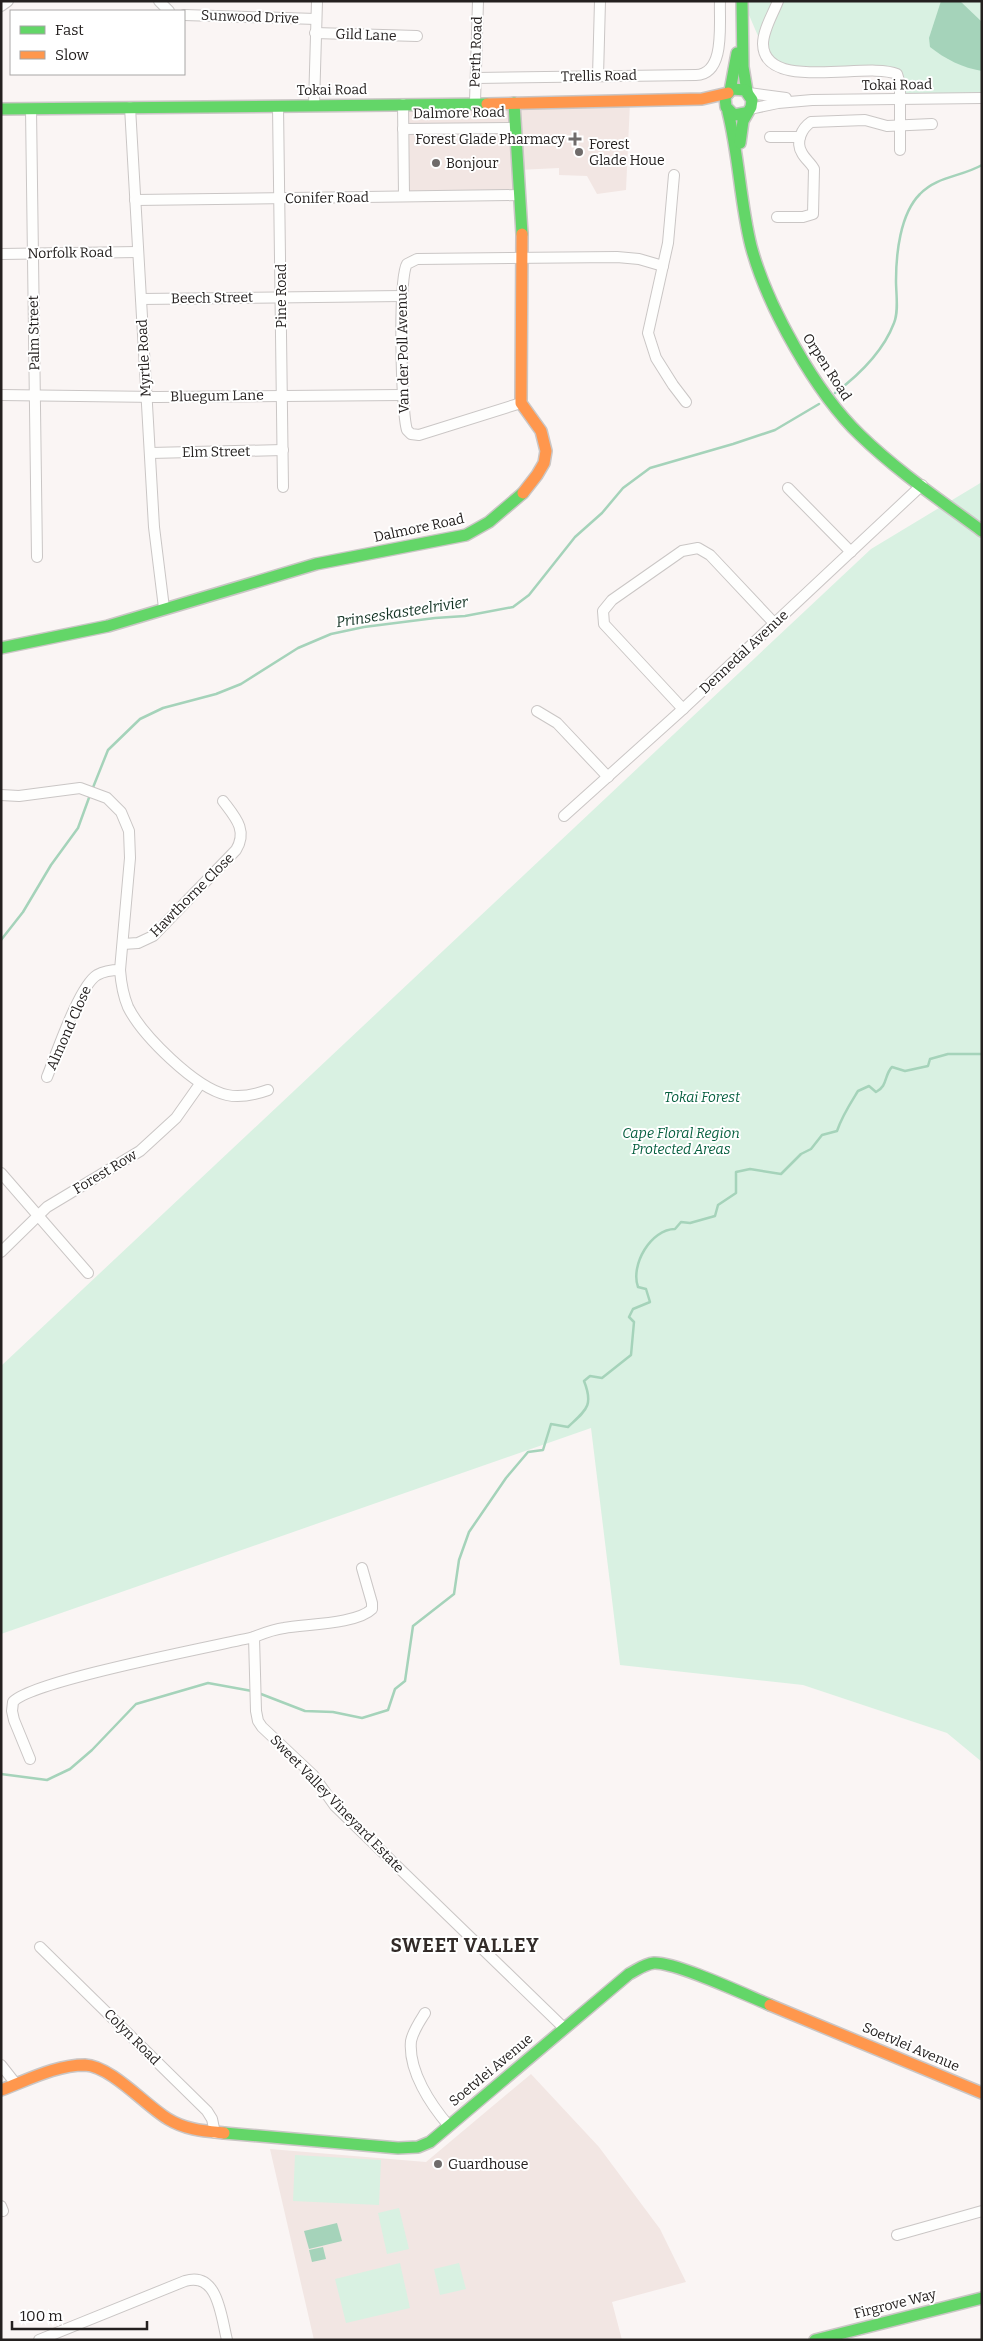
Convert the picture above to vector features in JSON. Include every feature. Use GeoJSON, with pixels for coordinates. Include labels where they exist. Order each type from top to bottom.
{"type":"FeatureCollection","features":[{"type":"Feature","properties":{"kind":"street"},"geometry":{"type":"LineString","coordinates":[[1,6],[8,1]]}},
{"type":"Feature","properties":{"kind":"street"},"geometry":{"type":"LineString","coordinates":[[158,1],[168,10]]}},
{"type":"Feature","properties":{"kind":"street"},"geometry":{"type":"LineString","coordinates":[[314,105],[316,1]]}},
{"type":"Feature","properties":{"kind":"street","name":"Perth Road"},"geometry":{"type":"LineString","coordinates":[[475,102],[478,1]]}},
{"type":"Feature","properties":{"kind":"street"},"geometry":{"type":"LineString","coordinates":[[598,76],[600,1]]}},
{"type":"Feature","properties":{"kind":"street","name":"Trellis Road"},"geometry":{"type":"LineString","coordinates":[[476,78],[701,75],[711,71],[716,63],[720,1]]}},
{"type":"Feature","properties":{"kind":"street"},"geometry":{"type":"LineString","coordinates":[[741,31],[729,92],[724,100],[728,111],[736,115],[748,111],[752,100],[744,74],[741,31],[742,1]]}},
{"type":"Feature","properties":{"kind":"street"},"geometry":{"type":"LineString","coordinates":[[778,1],[764,38],[764,51],[771,64],[777,68],[792,71],[893,72],[899,76],[900,150]]}},
{"type":"Feature","properties":{"kind":"street","name":"Sunwood Drive"},"geometry":{"type":"LineString","coordinates":[[185,15],[316,19]]}},
{"type":"Feature","properties":{"kind":"street","name":"Gild Lane"},"geometry":{"type":"LineString","coordinates":[[315,33],[417,36]]}},
{"type":"Feature","properties":{"kind":"street"},"geometry":{"type":"LineString","coordinates":[[729,92],[738,88],[748,92]]}},
{"type":"Feature","properties":{"kind":"street","name":"Tokai Road"},"geometry":{"type":"LineString","coordinates":[[1,109],[475,102],[664,102],[702,99],[729,92]]}},
{"type":"Feature","properties":{"kind":"street","name":"Tokai Road"},"geometry":{"type":"LineString","coordinates":[[748,92],[812,100]]}},
{"type":"Feature","properties":{"kind":"street","name":"Tokai Road"},"geometry":{"type":"LineString","coordinates":[[748,111],[778,103],[812,100],[982,98]]}},
{"type":"Feature","properties":{"kind":"street","name":"Tokai Road"},"geometry":{"type":"LineString","coordinates":[[664,102],[728,111]]}},
{"type":"Feature","properties":{"kind":"street","name":"Dalmore Road"},"geometry":{"type":"LineString","coordinates":[[1,648],[108,626],[316,564],[451,539],[483,527],[521,495],[536,476],[546,453],[542,434],[521,403],[523,258],[514,103]]}},
{"type":"Feature","properties":{"kind":"street","name":"Dalmore Road"},"geometry":{"type":"LineString","coordinates":[[402,104],[404,196]]}},
{"type":"Feature","properties":{"kind":"street","name":"Pine Road"},"geometry":{"type":"LineString","coordinates":[[278,106],[283,487]]}},
{"type":"Feature","properties":{"kind":"street","name":"Myrtle Road"},"geometry":{"type":"LineString","coordinates":[[130,107],[154,527],[164,608]]}},
{"type":"Feature","properties":{"kind":"street","name":"Palm Street"},"geometry":{"type":"LineString","coordinates":[[31,109],[37,557]]}},
{"type":"Feature","properties":{"kind":"street","name":"Orpen Road"},"geometry":{"type":"LineString","coordinates":[[728,111],[738,162],[744,215],[756,262],[770,299],[798,352],[844,419],[873,447],[982,531]]}},
{"type":"Feature","properties":{"kind":"street","name":"Orpen Road"},"geometry":{"type":"LineString","coordinates":[[738,162],[742,126],[748,111]]}},
{"type":"Feature","properties":{"kind":"street"},"geometry":{"type":"LineString","coordinates":[[776,217],[809,216],[814,211],[814,169],[801,153],[800,137],[805,127],[815,120],[866,120],[887,126],[932,124]]}},
{"type":"Feature","properties":{"kind":"street","name":"Dalmore Road"},"geometry":{"type":"LineString","coordinates":[[403,129],[516,128]]}},
{"type":"Feature","properties":{"kind":"street"},"geometry":{"type":"LineString","coordinates":[[770,137],[800,137]]}},
{"type":"Feature","properties":{"kind":"street"},"geometry":{"type":"LineString","coordinates":[[674,175],[668,243],[649,322],[648,340],[664,372],[686,402]]}},
{"type":"Feature","properties":{"kind":"street","name":"Conifer Road"},"geometry":{"type":"LineString","coordinates":[[135,200],[519,194]]}},
{"type":"Feature","properties":{"kind":"street","name":"Norfolk Road"},"geometry":{"type":"LineString","coordinates":[[1,254],[138,252]]}},
{"type":"Feature","properties":{"kind":"street"},"geometry":{"type":"LineString","coordinates":[[523,258],[627,257],[664,266]]}},
{"type":"Feature","properties":{"kind":"street","name":"Van der Poll Avenue"},"geometry":{"type":"LineString","coordinates":[[521,403],[414,435],[407,430],[402,395],[402,276],[407,264],[411,261],[523,258]]}},
{"type":"Feature","properties":{"kind":"street","name":"Beech Street"},"geometry":{"type":"LineString","coordinates":[[141,299],[402,296]]}},
{"type":"Feature","properties":{"kind":"street","name":"Bluegum Lane"},"geometry":{"type":"LineString","coordinates":[[1,395],[402,395]]}},
{"type":"Feature","properties":{"kind":"street","name":"Elm Street"},"geometry":{"type":"LineString","coordinates":[[150,453],[282,450]]}},
{"type":"Feature","properties":{"kind":"street","name":"Dennedal Avenue"},"geometry":{"type":"LineString","coordinates":[[564,816],[683,709],[922,485]]}},
{"type":"Feature","properties":{"kind":"street"},"geometry":{"type":"LineString","coordinates":[[788,488],[851,552]]}},
{"type":"Feature","properties":{"kind":"street"},"geometry":{"type":"LineString","coordinates":[[683,709],[604,624],[603,611],[612,600],[682,551],[698,548],[710,555],[774,623]]}},
{"type":"Feature","properties":{"kind":"street"},"geometry":{"type":"LineString","coordinates":[[537,711],[557,723],[608,778]]}},
{"type":"Feature","properties":{"kind":"street"},"geometry":{"type":"LineString","coordinates":[[1,795],[19,796],[80,788],[97,794],[114,805],[126,821],[130,844],[120,970],[124,996],[138,1022],[165,1053],[200,1084],[225,1094],[238,1096],[268,1090]]}},
{"type":"Feature","properties":{"kind":"street","name":"Hawthorne Close"},"geometry":{"type":"LineString","coordinates":[[123,944],[138,943],[153,936],[236,850],[240,844],[241,830],[236,817],[223,801]]}},
{"type":"Feature","properties":{"kind":"street","name":"Almond Close"},"geometry":{"type":"LineString","coordinates":[[47,1077],[80,998],[92,979],[103,972],[120,970]]}},
{"type":"Feature","properties":{"kind":"street","name":"Forest Row"},"geometry":{"type":"LineString","coordinates":[[1,1252],[47,1207],[140,1152],[176,1118],[200,1084]]}},
{"type":"Feature","properties":{"kind":"street"},"geometry":{"type":"LineString","coordinates":[[1,1173],[88,1273]]}},
{"type":"Feature","properties":{"kind":"street"},"geometry":{"type":"LineString","coordinates":[[30,1759],[12,1711],[13,1702],[22,1694],[89,1674],[254,1637],[285,1628],[334,1622],[367,1614],[372,1609],[372,1603],[362,1568]]}},
{"type":"Feature","properties":{"kind":"street","name":"Sweet Valley Vineyard Estate"},"geometry":{"type":"LineString","coordinates":[[254,1637],[256,1711],[262,1727],[313,1775],[335,1806],[564,2028]]}},
{"type":"Feature","properties":{"kind":"street","name":"Colyn Road"},"geometry":{"type":"LineString","coordinates":[[40,1946],[208,2111],[215,2133]]}},
{"type":"Feature","properties":{"kind":"street","name":"Soetvlei Avenue"},"geometry":{"type":"LineString","coordinates":[[1,2090],[66,2066],[78,2064],[94,2067],[106,2072],[170,2120],[191,2130],[413,2148],[430,2142],[636,1968],[655,1963],[663,1964],[834,2030],[982,2093]]}},
{"type":"Feature","properties":{"kind":"street"},"geometry":{"type":"LineString","coordinates":[[425,2013],[411,2040],[412,2054],[430,2103],[448,2126]]}},
{"type":"Feature","properties":{"kind":"street"},"geometry":{"type":"LineString","coordinates":[[1,2065],[16,2084]]}},
{"type":"Feature","properties":{"kind":"street"},"geometry":{"type":"LineString","coordinates":[[897,2235],[982,2211]]}},
{"type":"Feature","properties":{"kind":"street"},"geometry":{"type":"LineString","coordinates":[[39,2340],[196,2279],[203,2281],[213,2290],[227,2340]]}},
{"type":"Feature","properties":{"kind":"street","name":"Firgrove Way"},"geometry":{"type":"LineString","coordinates":[[815,2340],[982,2298]]}},
{"type":"Feature","properties":{"kind":"shaded area"},"geometry":{"type":"Polygon","coordinates":[[[941,1],[960,1],[982,22],[982,71],[954,62],[930,47],[929,38],[941,1]]]}},
{"type":"Feature","properties":{"kind":"shaded area"},"geometry":{"type":"Polygon","coordinates":[[[630,102],[626,190],[597,194],[587,176],[559,175],[559,168],[518,170],[519,195],[404,196],[403,104],[630,102]]]}},
{"type":"Feature","properties":{"kind":"shaded area"},"geometry":{"type":"Polygon","coordinates":[[[531,2074],[599,2147],[660,2229],[686,2282],[612,2302],[622,2340],[314,2340],[270,2149],[426,2162],[531,2074]]]}},
{"type":"Feature","properties":{"kind":"shaded area"},"geometry":{"type":"Polygon","coordinates":[[[337,2223],[342,2241],[309,2249],[304,2231],[337,2223]]]}},
{"type":"Feature","properties":{"kind":"shaded area"},"geometry":{"type":"Polygon","coordinates":[[[323,2247],[326,2259],[312,2262],[309,2250],[323,2247]]]}},
{"type":"Feature","properties":{"kind":"green space"},"geometry":{"type":"Polygon","coordinates":[[[743,1],[982,1],[982,98],[900,99],[892,72],[777,68],[767,57],[743,1]]]}},
{"type":"Feature","properties":{"kind":"green space","name":"Cape Floral Region Protected Areas"},"geometry":{"type":"Polygon","coordinates":[[[982,482],[982,1762],[947,1733],[803,1685],[620,1665],[591,1428],[1,1634],[1,1366],[871,549],[982,482]]]}},
{"type":"Feature","properties":{"kind":"green space"},"geometry":{"type":"Polygon","coordinates":[[[295,2155],[381,2160],[379,2205],[293,2201],[295,2155]]]}},
{"type":"Feature","properties":{"kind":"green space"},"geometry":{"type":"Polygon","coordinates":[[[399,2208],[409,2249],[387,2254],[378,2213],[399,2208]]]}},
{"type":"Feature","properties":{"kind":"green space"},"geometry":{"type":"Polygon","coordinates":[[[400,2263],[410,2308],[346,2323],[335,2279],[400,2263]]]}},
{"type":"Feature","properties":{"kind":"green space"},"geometry":{"type":"Polygon","coordinates":[[[459,2263],[466,2289],[440,2295],[434,2269],[459,2263]]]}},
{"type":"Feature","properties":{"kind":"waterway","name":"Prinseskasteelrivier"},"geometry":{"type":"LineString","coordinates":[[835,393],[853,379],[877,353],[884,344],[894,323],[897,308],[896,270],[898,247],[900,235],[913,202],[920,194],[934,184],[982,165]]}},
{"type":"Feature","properties":{"kind":"waterway","name":"Prinseskasteelrivier"},"geometry":{"type":"LineString","coordinates":[[92,790],[108,750],[140,719],[163,708],[216,694],[241,684],[298,648],[331,634],[364,627],[465,616],[513,607],[529,595],[575,537],[602,513],[623,488],[650,468],[775,430],[819,404]]}},
{"type":"Feature","properties":{"kind":"waterway","name":"Prinseskasteelrivier"},"geometry":{"type":"LineString","coordinates":[[1,940],[23,912],[51,865],[78,828],[90,795]]}},
{"type":"Feature","properties":{"kind":"waterway"},"geometry":{"type":"LineString","coordinates":[[261,1694],[305,1711],[333,1712],[362,1718],[388,1710],[395,1689],[405,1681],[413,1626],[454,1594],[459,1560],[469,1532],[506,1478],[528,1452],[543,1450],[551,1424],[568,1427],[584,1412],[588,1402],[584,1381],[590,1376],[602,1378],[631,1355],[634,1322],[629,1317],[633,1309],[650,1302],[646,1289],[638,1287],[636,1278],[640,1259],[644,1250],[651,1242],[658,1235],[675,1229],[681,1222],[690,1223],[715,1216],[718,1205],[736,1193],[736,1172],[750,1169],[781,1174],[801,1154],[811,1149],[822,1135],[837,1131],[858,1091],[869,1086],[876,1092],[880,1090],[892,1067],[905,1071],[928,1066],[930,1059],[948,1054],[982,1054]]}},
{"type":"Feature","properties":{"kind":"waterway"},"geometry":{"type":"LineString","coordinates":[[1,1774],[47,1780],[70,1769],[92,1750],[136,1704],[208,1683],[252,1691]]}},
{"type":"Feature","properties":{"kind":"traffic: fast"},"geometry":{"type":"LineString","coordinates":[[742,1],[743,67],[747,91]]}},
{"type":"Feature","properties":{"kind":"traffic: fast"},"geometry":{"type":"LineString","coordinates":[[730,91],[737,53]]}},
{"type":"Feature","properties":{"kind":"traffic: fast"},"geometry":{"type":"LineString","coordinates":[[740,143],[743,121],[751,107],[752,100],[745,90],[732,89],[725,97],[726,107],[734,115],[745,113]]}},
{"type":"Feature","properties":{"kind":"traffic: fast"},"geometry":{"type":"LineString","coordinates":[[514,103],[522,234]]}},
{"type":"Feature","properties":{"kind":"traffic: fast"},"geometry":{"type":"LineString","coordinates":[[1,109],[487,104]]}},
{"type":"Feature","properties":{"kind":"traffic: fast"},"geometry":{"type":"LineString","coordinates":[[728,112],[735,145],[744,213],[758,270],[781,321],[810,373],[843,417],[874,448],[904,473],[982,531]]}},
{"type":"Feature","properties":{"kind":"traffic: fast"},"geometry":{"type":"LineString","coordinates":[[1,648],[108,626],[316,564],[466,535],[489,522],[523,493]]}},
{"type":"Feature","properties":{"kind":"traffic: fast"},"geometry":{"type":"LineString","coordinates":[[224,2133],[398,2148],[418,2147],[430,2142],[629,1974],[654,1963],[694,1973],[770,2005]]}},
{"type":"Feature","properties":{"kind":"traffic: fast"},"geometry":{"type":"LineString","coordinates":[[815,2340],[982,2298]]}},
{"type":"Feature","properties":{"kind":"traffic: slow"},"geometry":{"type":"LineString","coordinates":[[487,104],[702,99],[728,93]]}},
{"type":"Feature","properties":{"kind":"traffic: slow"},"geometry":{"type":"LineString","coordinates":[[522,234],[521,403],[541,431],[546,451],[544,463],[523,493]]}},
{"type":"Feature","properties":{"kind":"traffic: slow"},"geometry":{"type":"LineString","coordinates":[[770,2005],[982,2093]]}},
{"type":"Feature","properties":{"kind":"traffic: slow"},"geometry":{"type":"LineString","coordinates":[[1,2090],[53,2070],[85,2065],[95,2067],[117,2079],[159,2113],[175,2123],[195,2129],[224,2133]]}},
{"type":"Feature","properties":{"kind":"place","name":"Forest Glade Pharmacy"},"geometry":{"type":"Point","coordinates":[575,139]}},
{"type":"Feature","properties":{"kind":"place","name":"Forest Glade Houe"},"geometry":{"type":"Point","coordinates":[579,152]}},
{"type":"Feature","properties":{"kind":"place","name":"Bonjour"},"geometry":{"type":"Point","coordinates":[436,163]}},
{"type":"Feature","properties":{"kind":"place","name":"Guardhouse"},"geometry":{"type":"Point","coordinates":[438,2164]}},
{"type":"Feature","properties":{"kind":"district","name":"SWEET VALLEY"},"geometry":{"type":"Point","coordinates":[465,1945]}},
{"type":"Feature","properties":{"kind":"park label","name":"Tokai Forest"},"geometry":{"type":"Point","coordinates":[702,1097]}}]}
